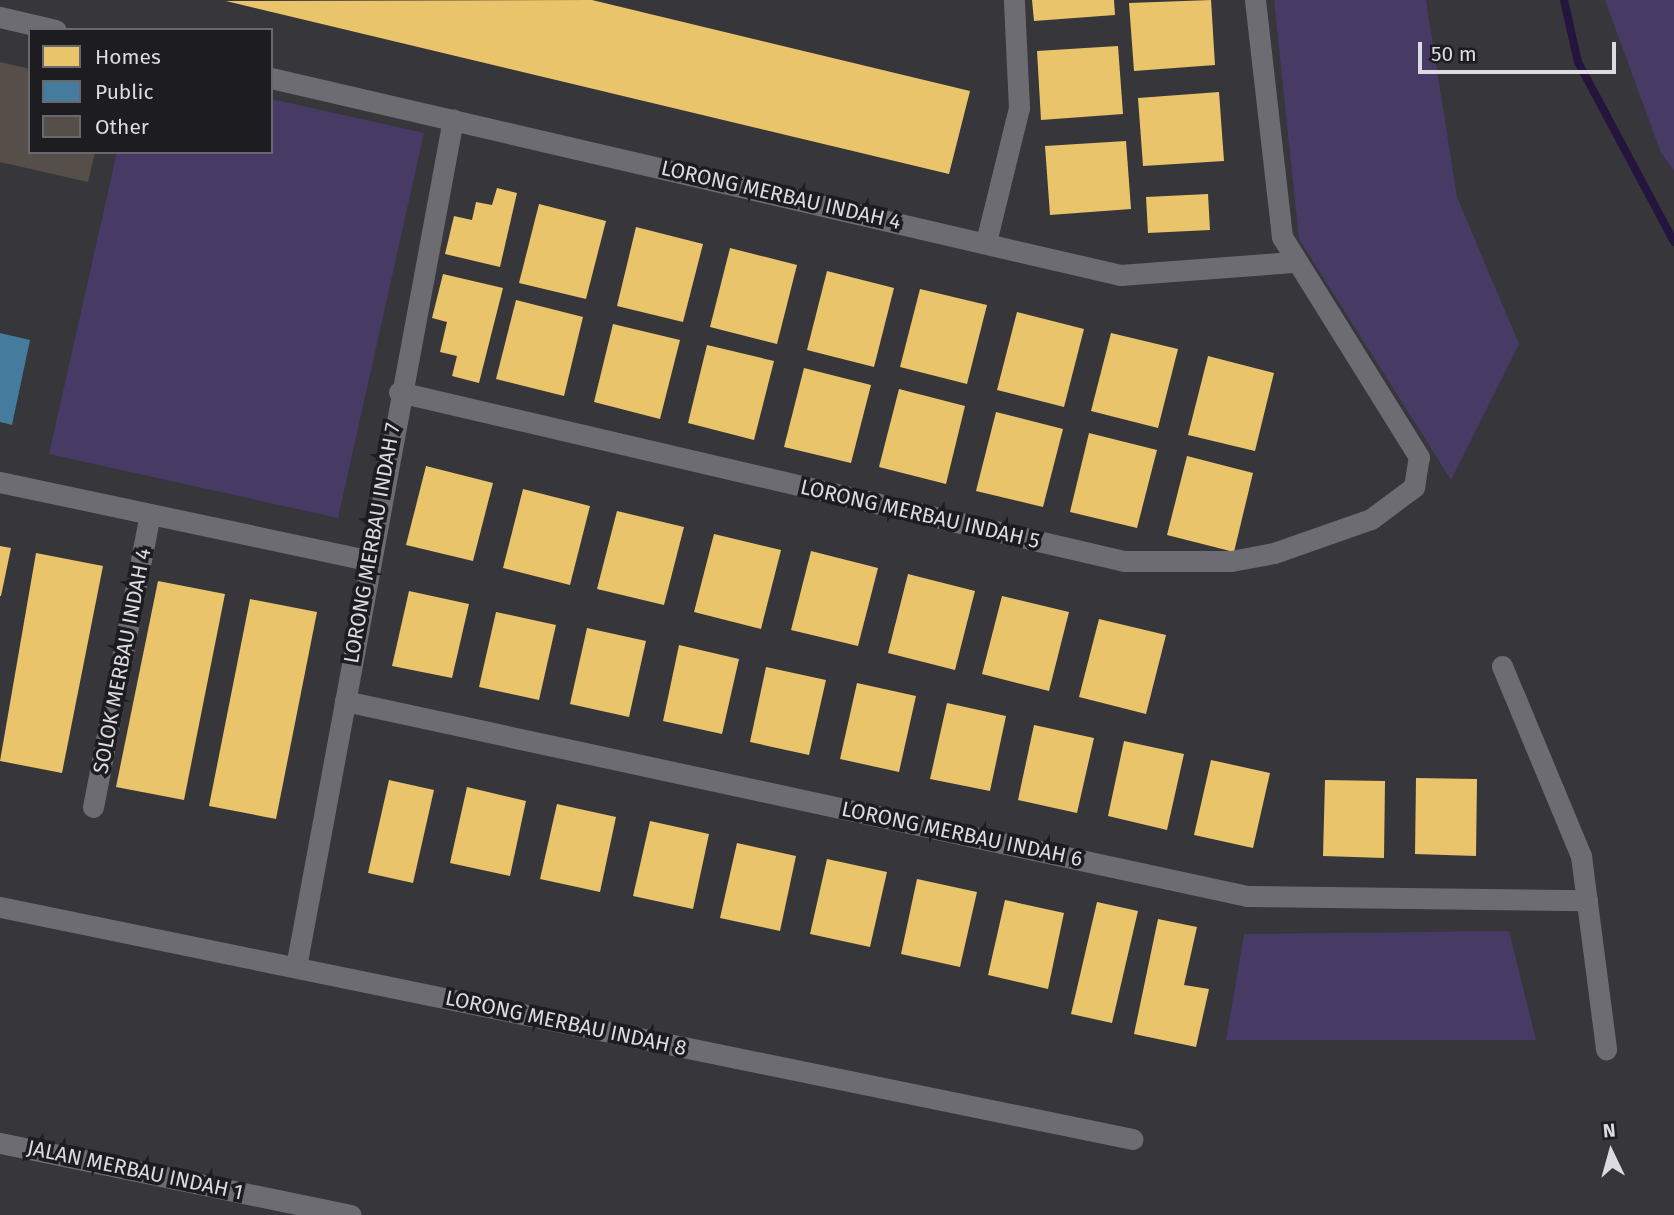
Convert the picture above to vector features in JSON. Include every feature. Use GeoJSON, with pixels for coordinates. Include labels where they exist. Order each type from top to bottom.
{"type":"FeatureCollection","features":[{"type":"Feature","properties":{"kind":"street"},"geometry":{"type":"LineString","coordinates":[[986,242],[1019,108],[1014,0]]}},
{"type":"Feature","properties":{"kind":"street"},"geometry":{"type":"LineString","coordinates":[[1255,0],[1276,215],[1293,262]]}},
{"type":"Feature","properties":{"kind":"street"},"geometry":{"type":"LineString","coordinates":[[0,17],[47,28]]}},
{"type":"Feature","properties":{"kind":"street","name":"LORONG MERBAU INDAH 4"},"geometry":{"type":"LineString","coordinates":[[273,78],[1120,275],[1293,262]]}},
{"type":"Feature","properties":{"kind":"street","name":"LORONG MERBAU INDAH 7"},"geometry":{"type":"LineString","coordinates":[[296,967],[345,701],[367,560],[453,119]]}},
{"type":"Feature","properties":{"kind":"street","name":"LORONG MERBAU INDAH 5"},"geometry":{"type":"LineString","coordinates":[[399,393],[1065,548],[1177,565],[1274,553],[1371,519],[1402,502],[1420,472],[1414,442],[1293,262]]}},
{"type":"Feature","properties":{"kind":"street"},"geometry":{"type":"LineString","coordinates":[[0,482],[367,560]]}},
{"type":"Feature","properties":{"kind":"street","name":"SOLOK MERBAU INDAH 4"},"geometry":{"type":"LineString","coordinates":[[93,807],[150,514]]}},
{"type":"Feature","properties":{"kind":"street"},"geometry":{"type":"LineString","coordinates":[[1502,666],[1581,856],[1606,1049]]}},
{"type":"Feature","properties":{"kind":"street","name":"LORONG MERBAU INDAH 6"},"geometry":{"type":"LineString","coordinates":[[345,701],[1247,896],[1587,900]]}},
{"type":"Feature","properties":{"kind":"street","name":"LORONG MERBAU INDAH 8"},"geometry":{"type":"LineString","coordinates":[[0,907],[1132,1139]]}},
{"type":"Feature","properties":{"kind":"street","name":"JALAN MERBAU INDAH 1"},"geometry":{"type":"LineString","coordinates":[[0,1143],[351,1215]]}},
{"type":"Feature","properties":{"kind":"shaded area"},"geometry":{"type":"Polygon","coordinates":[[[1274,0],[1426,0],[1457,197],[1519,344],[1451,480],[1299,239],[1274,0]]]}},
{"type":"Feature","properties":{"kind":"shaded area"},"geometry":{"type":"Polygon","coordinates":[[[1605,0],[1674,0],[1674,171],[1661,153],[1605,0]]]}},
{"type":"Feature","properties":{"kind":"shaded area"},"geometry":{"type":"Polygon","coordinates":[[[273,99],[424,133],[338,518],[49,454],[117,154],[273,154],[273,99]]]}},
{"type":"Feature","properties":{"kind":"shaded area"},"geometry":{"type":"Polygon","coordinates":[[[1509,931],[1536,1040],[1226,1040],[1244,934],[1509,931]]]}},
{"type":"Feature","properties":{"kind":"building: Homes"},"geometry":{"type":"Polygon","coordinates":[[[592,0],[970,91],[949,174],[226,1],[592,0]]]}},
{"type":"Feature","properties":{"kind":"building: Homes"},"geometry":{"type":"Polygon","coordinates":[[[1032,0],[1114,0],[1115,15],[1034,21],[1032,0]]]}},
{"type":"Feature","properties":{"kind":"building: Homes"},"geometry":{"type":"Polygon","coordinates":[[[1211,0],[1215,65],[1134,71],[1129,3],[1211,0]]]}},
{"type":"Feature","properties":{"kind":"building: Homes"},"geometry":{"type":"Polygon","coordinates":[[[1118,46],[1123,114],[1041,120],[1037,51],[1118,46]]]}},
{"type":"Feature","properties":{"kind":"building: Homes"},"geometry":{"type":"Polygon","coordinates":[[[1219,92],[1224,161],[1143,166],[1138,98],[1219,92]]]}},
{"type":"Feature","properties":{"kind":"building: Homes"},"geometry":{"type":"Polygon","coordinates":[[[1126,141],[1131,209],[1050,215],[1045,146],[1126,141]]]}},
{"type":"Feature","properties":{"kind":"building: Homes"},"geometry":{"type":"Polygon","coordinates":[[[497,188],[517,193],[500,267],[445,254],[454,216],[472,220],[476,202],[492,205],[497,188]]]}},
{"type":"Feature","properties":{"kind":"building: Homes"},"geometry":{"type":"Polygon","coordinates":[[[1208,194],[1210,230],[1148,233],[1146,197],[1208,194]]]}},
{"type":"Feature","properties":{"kind":"building: Homes"},"geometry":{"type":"Polygon","coordinates":[[[539,204],[606,221],[586,299],[519,283],[539,204]]]}},
{"type":"Feature","properties":{"kind":"building: Homes"},"geometry":{"type":"Polygon","coordinates":[[[636,227],[703,244],[683,322],[617,306],[636,227]]]}},
{"type":"Feature","properties":{"kind":"building: Homes"},"geometry":{"type":"Polygon","coordinates":[[[730,248],[797,265],[777,344],[710,327],[730,248]]]}},
{"type":"Feature","properties":{"kind":"building: Homes"},"geometry":{"type":"Polygon","coordinates":[[[827,271],[894,288],[874,367],[807,350],[827,271]]]}},
{"type":"Feature","properties":{"kind":"building: Homes"},"geometry":{"type":"Polygon","coordinates":[[[443,274],[503,288],[479,383],[452,376],[457,356],[440,352],[447,322],[432,318],[443,274]]]}},
{"type":"Feature","properties":{"kind":"building: Homes"},"geometry":{"type":"Polygon","coordinates":[[[920,289],[987,305],[967,384],[900,367],[920,289]]]}},
{"type":"Feature","properties":{"kind":"building: Homes"},"geometry":{"type":"Polygon","coordinates":[[[516,300],[583,317],[564,396],[496,379],[516,300]]]}},
{"type":"Feature","properties":{"kind":"building: Homes"},"geometry":{"type":"Polygon","coordinates":[[[1017,312],[1084,329],[1064,407],[997,390],[1017,312]]]}},
{"type":"Feature","properties":{"kind":"building: Homes"},"geometry":{"type":"Polygon","coordinates":[[[613,324],[680,340],[660,419],[594,402],[613,324]]]}},
{"type":"Feature","properties":{"kind":"building: Homes"},"geometry":{"type":"Polygon","coordinates":[[[1111,333],[1178,349],[1158,428],[1091,411],[1111,333]]]}},
{"type":"Feature","properties":{"kind":"building: Homes"},"geometry":{"type":"Polygon","coordinates":[[[707,345],[774,361],[754,440],[688,423],[707,345]]]}},
{"type":"Feature","properties":{"kind":"building: Homes"},"geometry":{"type":"Polygon","coordinates":[[[1208,356],[1274,373],[1255,451],[1188,435],[1208,356]]]}},
{"type":"Feature","properties":{"kind":"building: Homes"},"geometry":{"type":"Polygon","coordinates":[[[804,368],[871,385],[851,463],[784,447],[804,368]]]}},
{"type":"Feature","properties":{"kind":"building: Homes"},"geometry":{"type":"Polygon","coordinates":[[[899,389],[965,406],[946,484],[879,467],[899,389]]]}},
{"type":"Feature","properties":{"kind":"building: Homes"},"geometry":{"type":"Polygon","coordinates":[[[996,412],[1063,429],[1043,507],[976,491],[996,412]]]}},
{"type":"Feature","properties":{"kind":"building: Homes"},"geometry":{"type":"Polygon","coordinates":[[[1089,433],[1157,450],[1137,528],[1070,512],[1089,433]]]}},
{"type":"Feature","properties":{"kind":"building: Homes"},"geometry":{"type":"Polygon","coordinates":[[[1187,456],[1253,473],[1234,552],[1167,535],[1187,456]]]}},
{"type":"Feature","properties":{"kind":"building: Homes"},"geometry":{"type":"Polygon","coordinates":[[[426,466],[493,483],[473,561],[406,545],[426,466]]]}},
{"type":"Feature","properties":{"kind":"building: Homes"},"geometry":{"type":"Polygon","coordinates":[[[523,489],[590,506],[570,585],[503,568],[523,489]]]}},
{"type":"Feature","properties":{"kind":"building: Homes"},"geometry":{"type":"Polygon","coordinates":[[[617,511],[684,527],[664,605],[597,589],[617,511]]]}},
{"type":"Feature","properties":{"kind":"building: Homes"},"geometry":{"type":"Polygon","coordinates":[[[714,534],[781,550],[761,629],[694,612],[714,534]]]}},
{"type":"Feature","properties":{"kind":"building: Homes"},"geometry":{"type":"Polygon","coordinates":[[[0,546],[11,548],[1,596],[0,596],[0,546]]]}},
{"type":"Feature","properties":{"kind":"building: Homes"},"geometry":{"type":"Polygon","coordinates":[[[811,551],[878,568],[858,646],[791,630],[811,551]]]}},
{"type":"Feature","properties":{"kind":"building: Homes"},"geometry":{"type":"Polygon","coordinates":[[[36,553],[103,566],[62,773],[0,761],[36,553]]]}},
{"type":"Feature","properties":{"kind":"building: Homes"},"geometry":{"type":"Polygon","coordinates":[[[908,574],[975,591],[955,670],[888,653],[908,574]]]}},
{"type":"Feature","properties":{"kind":"building: Homes"},"geometry":{"type":"Polygon","coordinates":[[[158,581],[225,594],[184,800],[116,787],[158,581]]]}},
{"type":"Feature","properties":{"kind":"building: Homes"},"geometry":{"type":"Polygon","coordinates":[[[409,591],[469,604],[452,678],[392,666],[409,591]]]}},
{"type":"Feature","properties":{"kind":"building: Homes"},"geometry":{"type":"Polygon","coordinates":[[[1002,596],[1069,612],[1049,691],[982,674],[1002,596]]]}},
{"type":"Feature","properties":{"kind":"building: Homes"},"geometry":{"type":"Polygon","coordinates":[[[250,599],[317,612],[276,819],[209,806],[250,599]]]}},
{"type":"Feature","properties":{"kind":"building: Homes"},"geometry":{"type":"Polygon","coordinates":[[[496,612],[556,625],[539,700],[479,687],[496,612]]]}},
{"type":"Feature","properties":{"kind":"building: Homes"},"geometry":{"type":"Polygon","coordinates":[[[1099,619],[1166,635],[1146,714],[1079,697],[1099,619]]]}},
{"type":"Feature","properties":{"kind":"building: Homes"},"geometry":{"type":"Polygon","coordinates":[[[587,628],[646,641],[629,717],[570,704],[587,628]]]}},
{"type":"Feature","properties":{"kind":"building: Homes"},"geometry":{"type":"Polygon","coordinates":[[[679,645],[739,659],[722,734],[663,721],[679,645]]]}},
{"type":"Feature","properties":{"kind":"building: Homes"},"geometry":{"type":"Polygon","coordinates":[[[766,667],[826,680],[809,755],[750,742],[766,667]]]}},
{"type":"Feature","properties":{"kind":"building: Homes"},"geometry":{"type":"Polygon","coordinates":[[[857,683],[916,696],[899,772],[840,759],[857,683]]]}},
{"type":"Feature","properties":{"kind":"building: Homes"},"geometry":{"type":"Polygon","coordinates":[[[947,703],[1006,716],[990,791],[930,779],[947,703]]]}},
{"type":"Feature","properties":{"kind":"building: Homes"},"geometry":{"type":"Polygon","coordinates":[[[1034,725],[1094,738],[1077,813],[1018,800],[1034,725]]]}},
{"type":"Feature","properties":{"kind":"building: Homes"},"geometry":{"type":"Polygon","coordinates":[[[1124,741],[1184,754],[1167,830],[1108,816],[1124,741]]]}},
{"type":"Feature","properties":{"kind":"building: Homes"},"geometry":{"type":"Polygon","coordinates":[[[1211,760],[1270,773],[1253,848],[1194,835],[1211,760]]]}},
{"type":"Feature","properties":{"kind":"building: Homes"},"geometry":{"type":"Polygon","coordinates":[[[1416,778],[1477,779],[1476,856],[1415,854],[1416,778]]]}},
{"type":"Feature","properties":{"kind":"building: Homes"},"geometry":{"type":"Polygon","coordinates":[[[389,780],[434,790],[413,883],[368,873],[389,780]]]}},
{"type":"Feature","properties":{"kind":"building: Homes"},"geometry":{"type":"Polygon","coordinates":[[[1325,780],[1385,781],[1384,858],[1323,856],[1325,780]]]}},
{"type":"Feature","properties":{"kind":"building: Homes"},"geometry":{"type":"Polygon","coordinates":[[[467,787],[526,801],[510,876],[450,863],[467,787]]]}},
{"type":"Feature","properties":{"kind":"building: Homes"},"geometry":{"type":"Polygon","coordinates":[[[557,804],[616,817],[600,892],[540,879],[557,804]]]}},
{"type":"Feature","properties":{"kind":"building: Homes"},"geometry":{"type":"Polygon","coordinates":[[[650,821],[709,834],[693,909],[633,896],[650,821]]]}},
{"type":"Feature","properties":{"kind":"building: Homes"},"geometry":{"type":"Polygon","coordinates":[[[737,843],[796,856],[780,931],[720,918],[737,843]]]}},
{"type":"Feature","properties":{"kind":"building: Homes"},"geometry":{"type":"Polygon","coordinates":[[[827,859],[887,872],[870,947],[810,934],[827,859]]]}},
{"type":"Feature","properties":{"kind":"building: Homes"},"geometry":{"type":"Polygon","coordinates":[[[917,879],[977,892],[960,967],[901,954],[917,879]]]}},
{"type":"Feature","properties":{"kind":"building: Homes"},"geometry":{"type":"Polygon","coordinates":[[[1005,900],[1064,913],[1048,989],[988,975],[1005,900]]]}},
{"type":"Feature","properties":{"kind":"building: Homes"},"geometry":{"type":"Polygon","coordinates":[[[1097,902],[1138,911],[1112,1023],[1071,1014],[1097,902]]]}},
{"type":"Feature","properties":{"kind":"building: Homes"},"geometry":{"type":"Polygon","coordinates":[[[1158,919],[1197,927],[1184,985],[1209,989],[1196,1047],[1134,1034],[1158,919]]]}},
{"type":"Feature","properties":{"kind":"building: Public"},"geometry":{"type":"Polygon","coordinates":[[[0,333],[30,340],[12,425],[0,422],[0,333]]]}},
{"type":"Feature","properties":{"kind":"building: Other"},"geometry":{"type":"Polygon","coordinates":[[[0,62],[28,69],[28,154],[95,154],[88,182],[0,162],[0,62]]]}},
{"type":"Feature","properties":{"kind":"waterway"},"geometry":{"type":"LineString","coordinates":[[1564,0],[1578,62],[1674,242]]}}]}
